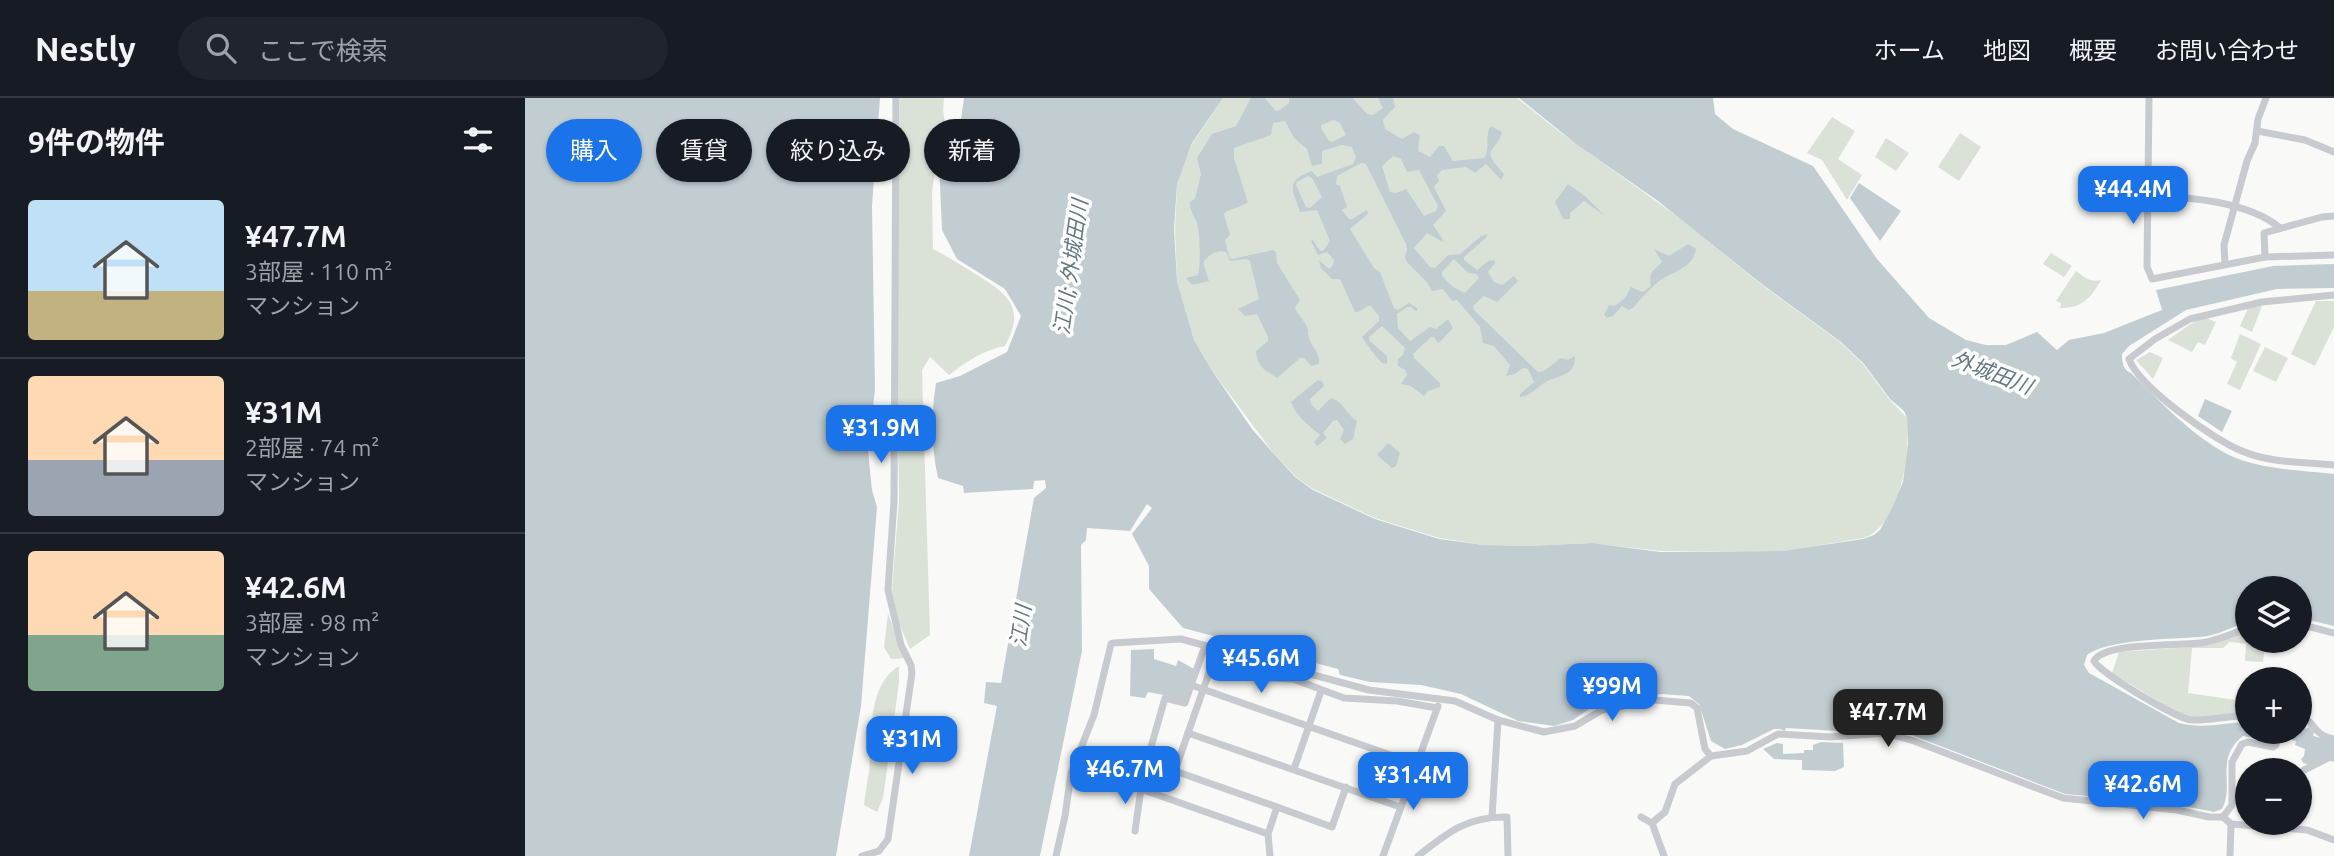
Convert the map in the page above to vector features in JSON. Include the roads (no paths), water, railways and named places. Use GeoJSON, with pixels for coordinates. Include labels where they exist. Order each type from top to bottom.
{"type":"FeatureCollection","features":[{"type":"Feature","properties":{"kind":"street"},"geometry":{"type":"LineString","coordinates":[[862,856],[880,851],[888,839],[912,673],[901,645],[888,590],[894,501],[896,98]]}},
{"type":"Feature","properties":{"kind":"street"},"geometry":{"type":"LineString","coordinates":[[2149,98],[2147,267],[2152,279],[2265,257],[2334,255]]}},
{"type":"Feature","properties":{"kind":"street"},"geometry":{"type":"LineString","coordinates":[[2225,264],[2224,245],[2266,98]]}},
{"type":"Feature","properties":{"kind":"street"},"geometry":{"type":"LineString","coordinates":[[2257,131],[2305,140],[2334,152]]}},
{"type":"Feature","properties":{"kind":"street"},"geometry":{"type":"LineString","coordinates":[[2148,196],[2183,197],[2235,207],[2270,220],[2280,228]]}},
{"type":"Feature","properties":{"kind":"street"},"geometry":{"type":"LineString","coordinates":[[2265,257],[2264,233],[2334,216]]}},
{"type":"Feature","properties":{"kind":"street"},"geometry":{"type":"LineString","coordinates":[[2334,295],[2262,302],[2190,319],[2129,359],[2141,377],[2180,413],[2243,452],[2334,466]]}},
{"type":"Feature","properties":{"kind":"street"},"geometry":{"type":"LineString","coordinates":[[2312,627],[2334,633]]}},
{"type":"Feature","properties":{"kind":"street"},"geometry":{"type":"LineString","coordinates":[[2235,632],[2200,643],[2112,650],[2098,655],[2094,661],[2095,665],[2184,719],[2235,717]]}},
{"type":"Feature","properties":{"kind":"street"},"geometry":{"type":"LineString","coordinates":[[1056,856],[1071,773],[1094,715],[1111,644],[1181,639],[1369,690],[1455,701],[1528,730],[1557,730],[1575,726],[1602,710],[1654,700],[1681,701],[1691,703],[1697,708],[1705,749],[1711,756]]}},
{"type":"Feature","properties":{"kind":"street"},"geometry":{"type":"LineString","coordinates":[[1135,831],[1141,789],[1165,698],[1185,703],[1205,646]]}},
{"type":"Feature","properties":{"kind":"street"},"geometry":{"type":"LineString","coordinates":[[1346,788],[1332,827],[1174,771],[1211,667],[1252,677],[1293,679],[1344,698],[1397,701],[1437,708]]}},
{"type":"Feature","properties":{"kind":"street"},"geometry":{"type":"LineString","coordinates":[[1191,685],[1416,764]]}},
{"type":"Feature","properties":{"kind":"street"},"geometry":{"type":"LineString","coordinates":[[1294,769],[1321,691]]}},
{"type":"Feature","properties":{"kind":"street"},"geometry":{"type":"LineString","coordinates":[[1384,856],[1441,699]]}},
{"type":"Feature","properties":{"kind":"street"},"geometry":{"type":"LineString","coordinates":[[1492,817],[1498,720]]}},
{"type":"Feature","properties":{"kind":"street"},"geometry":{"type":"LineString","coordinates":[[2312,727],[2317,734],[2334,738]]}},
{"type":"Feature","properties":{"kind":"street"},"geometry":{"type":"LineString","coordinates":[[1188,733],[1400,807]]}},
{"type":"Feature","properties":{"kind":"street"},"geometry":{"type":"LineString","coordinates":[[1652,823],[1664,812],[1675,785],[1711,756],[1747,751],[1778,734],[1831,737],[1885,733],[1914,741],[2063,798],[2223,817],[2231,824],[2307,831],[2334,840]]}},
{"type":"Feature","properties":{"kind":"street"},"geometry":{"type":"LineString","coordinates":[[2223,817],[2232,805],[2232,762],[2242,744]]}},
{"type":"Feature","properties":{"kind":"street"},"geometry":{"type":"LineString","coordinates":[[2258,744],[2273,747],[2276,744]]}},
{"type":"Feature","properties":{"kind":"street"},"geometry":{"type":"LineString","coordinates":[[2312,766],[2330,757],[2334,758]]}},
{"type":"Feature","properties":{"kind":"street"},"geometry":{"type":"LineString","coordinates":[[1141,789],[1268,834]]}},
{"type":"Feature","properties":{"kind":"street"},"geometry":{"type":"LineString","coordinates":[[1270,856],[1268,834],[1277,807]]}},
{"type":"Feature","properties":{"kind":"street"},"geometry":{"type":"LineString","coordinates":[[1418,856],[1457,827],[1492,817],[1507,817],[1508,856]]}},
{"type":"Feature","properties":{"kind":"street"},"geometry":{"type":"LineString","coordinates":[[1641,817],[1652,823],[1664,856]]}},
{"type":"Feature","properties":{"kind":"street"},"geometry":{"type":"LineString","coordinates":[[2229,856],[2231,824]]}},
{"type":"Feature","properties":{"kind":"water"},"geometry":{"type":"Polygon","coordinates":[[[525,98],[880,98],[878,119],[766,119],[766,182],[874,182],[875,389],[868,451],[872,490],[877,507],[861,706],[836,856],[525,856],[525,98]]]}},
{"type":"Feature","properties":{"kind":"water"},"geometry":{"type":"Polygon","coordinates":[[[964,98],[1223,98],[1192,143],[1177,184],[1174,229],[1177,281],[1194,340],[1252,429],[1295,477],[1313,490],[1375,519],[1439,539],[1484,545],[1592,543],[1660,552],[1783,551],[1863,539],[1880,530],[1892,508],[1903,482],[1908,443],[1907,418],[1904,411],[1890,399],[1864,364],[1841,342],[1763,285],[1658,201],[1576,144],[1519,98],[1713,98],[1715,114],[1733,129],[1813,166],[1877,259],[1929,318],[1966,340],[1986,345],[2006,345],[2037,332],[2057,350],[2069,340],[2104,333],[2162,310],[2156,290],[2273,266],[2334,264],[2334,288],[2277,289],[2186,310],[2129,346],[2122,354],[2126,370],[2188,427],[2227,454],[2266,466],[2334,474],[2334,626],[2312,621],[2312,576],[2235,576],[2235,627],[2206,636],[2125,643],[2087,655],[2084,665],[2089,673],[2179,723],[2205,726],[2235,723],[2235,744],[2227,763],[2225,800],[2222,809],[2214,812],[2169,803],[2065,794],[1904,732],[1882,728],[1838,731],[1774,729],[1742,745],[1725,749],[1711,741],[1699,704],[1689,696],[1661,694],[1592,707],[1573,720],[1554,726],[1518,721],[1461,694],[1421,685],[1370,682],[1340,675],[1338,669],[1183,628],[1149,589],[1149,566],[1132,534],[1152,508],[1147,504],[1130,531],[1087,528],[1086,540],[1081,545],[1082,651],[1040,856],[969,856],[997,706],[984,703],[986,682],[1001,683],[1034,498],[1046,488],[1045,480],[1034,481],[1033,489],[964,493],[963,486],[938,478],[933,430],[936,383],[960,376],[1007,352],[1021,316],[1005,289],[957,259],[942,230],[940,182],[1020,182],[1020,119],[961,119],[964,98]]]}},
{"type":"Feature","properties":{"kind":"water"},"geometry":{"type":"Polygon","coordinates":[[[1251,98],[1265,98],[1276,111],[1289,103],[1289,98],[1353,98],[1367,114],[1373,115],[1383,108],[1378,98],[1393,98],[1395,107],[1383,120],[1385,129],[1402,139],[1414,132],[1420,135],[1418,151],[1430,157],[1439,146],[1444,146],[1453,161],[1484,158],[1491,126],[1502,132],[1491,152],[1492,159],[1504,174],[1501,180],[1486,164],[1475,173],[1466,167],[1442,170],[1437,175],[1439,181],[1434,187],[1446,211],[1433,225],[1443,242],[1427,233],[1414,248],[1430,267],[1435,268],[1448,255],[1460,254],[1487,234],[1464,260],[1477,270],[1488,261],[1494,260],[1495,263],[1488,272],[1494,282],[1502,285],[1514,276],[1518,281],[1497,302],[1484,296],[1473,306],[1474,310],[1538,372],[1544,371],[1561,358],[1568,360],[1575,356],[1572,368],[1530,394],[1520,397],[1534,382],[1528,369],[1523,368],[1506,376],[1510,365],[1494,346],[1483,343],[1480,327],[1457,300],[1452,301],[1443,289],[1432,291],[1407,262],[1406,244],[1366,164],[1361,163],[1337,176],[1336,184],[1340,186],[1347,207],[1342,210],[1349,219],[1367,210],[1368,214],[1350,229],[1374,268],[1380,272],[1394,308],[1398,310],[1409,303],[1417,308],[1415,311],[1407,307],[1397,314],[1398,328],[1410,341],[1430,327],[1436,329],[1448,319],[1453,328],[1440,342],[1431,337],[1413,354],[1440,383],[1440,387],[1428,391],[1424,396],[1411,386],[1401,384],[1407,375],[1405,370],[1398,366],[1398,359],[1405,348],[1382,326],[1369,337],[1387,356],[1387,364],[1382,363],[1369,347],[1362,337],[1379,321],[1379,316],[1370,305],[1355,312],[1340,279],[1332,279],[1321,268],[1319,260],[1329,269],[1334,260],[1327,252],[1318,255],[1311,241],[1323,251],[1330,241],[1317,210],[1300,212],[1293,191],[1294,182],[1303,175],[1312,171],[1317,177],[1353,164],[1356,158],[1352,147],[1342,145],[1322,151],[1322,164],[1312,166],[1307,149],[1294,138],[1285,121],[1273,123],[1271,135],[1234,148],[1234,158],[1248,203],[1225,212],[1224,215],[1230,235],[1225,240],[1229,257],[1232,259],[1273,250],[1276,252],[1277,263],[1300,300],[1295,307],[1306,324],[1310,341],[1318,356],[1319,364],[1311,366],[1304,358],[1300,358],[1277,378],[1269,373],[1260,365],[1257,356],[1256,351],[1268,341],[1268,337],[1257,314],[1245,316],[1238,309],[1259,299],[1250,261],[1230,261],[1226,252],[1216,252],[1203,263],[1209,281],[1192,285],[1186,278],[1198,275],[1200,264],[1198,228],[1190,202],[1195,199],[1201,174],[1197,158],[1212,134],[1236,126],[1251,98]],[[1334,120],[1321,125],[1329,141],[1346,135],[1340,123],[1334,120]],[[1393,156],[1382,166],[1390,192],[1406,189],[1424,216],[1436,211],[1438,206],[1419,170],[1407,172],[1401,159],[1393,156]],[[1308,176],[1297,182],[1306,207],[1310,208],[1322,197],[1312,178],[1308,176]],[[1454,259],[1442,272],[1442,276],[1453,287],[1465,293],[1479,278],[1476,274],[1468,273],[1454,259]]]}},
{"type":"Feature","properties":{"kind":"water"},"geometry":{"type":"Polygon","coordinates":[[[1859,183],[1901,211],[1880,241],[1850,198],[1859,183]]]}},
{"type":"Feature","properties":{"kind":"water"},"geometry":{"type":"Polygon","coordinates":[[[1568,184],[1605,216],[1584,201],[1570,213],[1570,219],[1563,219],[1555,202],[1568,184]]]}},
{"type":"Feature","properties":{"kind":"water"},"geometry":{"type":"Polygon","coordinates":[[[1688,244],[1696,249],[1691,261],[1658,282],[1634,307],[1629,310],[1622,306],[1613,316],[1607,318],[1604,315],[1609,305],[1615,306],[1625,298],[1631,287],[1643,292],[1651,286],[1651,275],[1662,262],[1654,249],[1669,256],[1688,244]]]}},
{"type":"Feature","properties":{"kind":"water"},"geometry":{"type":"Polygon","coordinates":[[[1318,380],[1322,381],[1324,386],[1310,399],[1311,404],[1318,411],[1331,398],[1339,402],[1357,421],[1353,439],[1345,444],[1340,439],[1344,430],[1337,420],[1323,433],[1327,438],[1317,446],[1314,442],[1320,435],[1293,407],[1291,402],[1318,380]]]}},
{"type":"Feature","properties":{"kind":"water"},"geometry":{"type":"Polygon","coordinates":[[[2205,399],[2232,411],[2222,432],[2198,416],[2205,399]]]}},
{"type":"Feature","properties":{"kind":"water"},"geometry":{"type":"Polygon","coordinates":[[[1388,443],[1400,453],[1396,466],[1392,468],[1377,455],[1388,443]]]}},
{"type":"Feature","properties":{"kind":"water"},"geometry":{"type":"Polygon","coordinates":[[[1154,649],[1154,659],[1176,666],[1178,660],[1194,669],[1183,699],[1148,692],[1145,698],[1130,696],[1131,650],[1154,649]]]}},
{"type":"Feature","properties":{"kind":"water"},"geometry":{"type":"Polygon","coordinates":[[[2312,730],[2313,736],[2334,741],[2334,755],[2312,765],[2312,758],[2302,758],[2305,749],[2295,745],[2312,744],[2312,730]]]}},
{"type":"Feature","properties":{"kind":"water"},"geometry":{"type":"Polygon","coordinates":[[[1821,742],[1843,743],[1844,767],[1835,771],[1802,770],[1802,760],[1774,759],[1763,749],[1777,743],[1783,744],[1783,754],[1804,753],[1804,750],[1813,750],[1813,745],[1821,742]]]}},
{"type":"Feature","properties":{"kind":"water label","name":"江川; 外城田川"},"geometry":{"type":"Point","coordinates":[1071,267]}},
{"type":"Feature","properties":{"kind":"water label","name":"外城田川"},"geometry":{"type":"Point","coordinates":[1992,373]}},
{"type":"Feature","properties":{"kind":"water label","name":"江川"},"geometry":{"type":"Point","coordinates":[1021,626]}}]}
